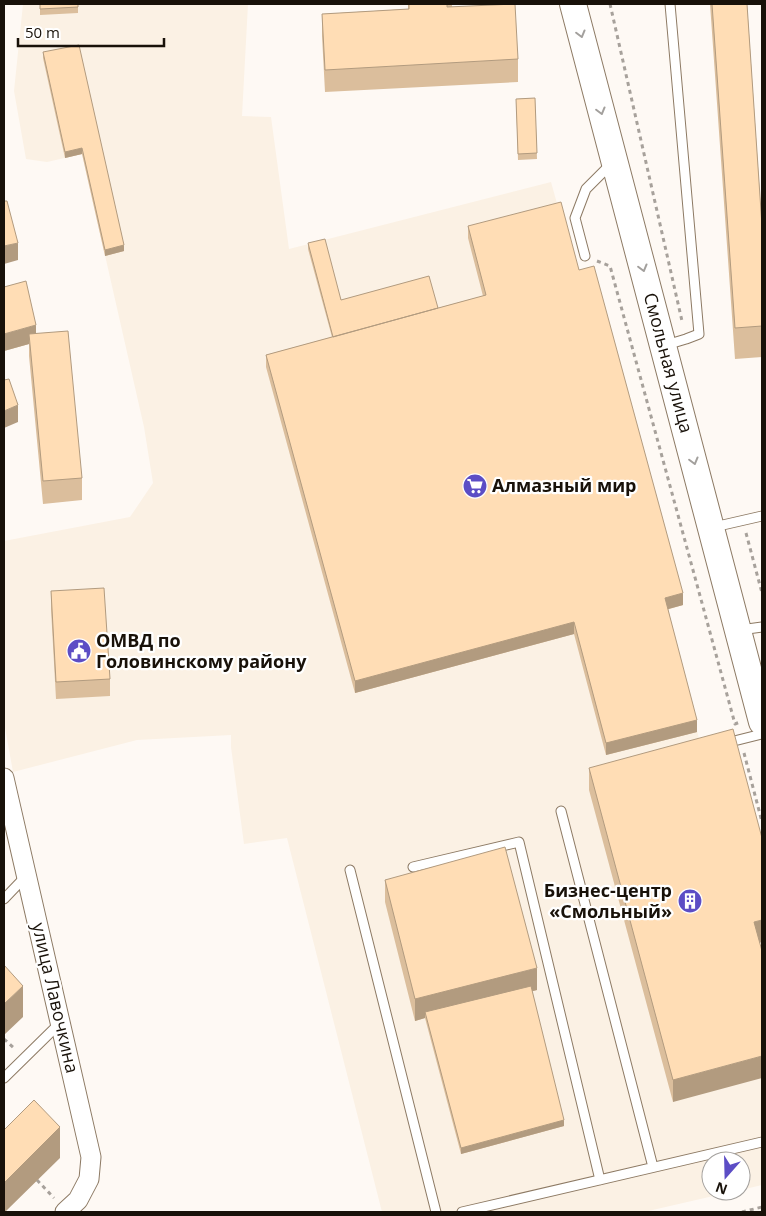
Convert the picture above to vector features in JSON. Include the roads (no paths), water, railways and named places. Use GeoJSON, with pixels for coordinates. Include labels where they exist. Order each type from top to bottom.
{"type":"FeatureCollection","features":[{"type":"Feature","properties":{"kind":"street","name":"Смольная улица"},"geometry":{"type":"LineString","coordinates":[[573,4],[615,160],[675,343],[711,528],[750,628],[762,725]]}},
{"type":"Feature","properties":{"kind":"street","name":"улица Лавочкина"},"geometry":{"type":"LineString","coordinates":[[4,778],[92,1157],[89,1179],[78,1200],[60,1205]]}},
{"type":"Feature","properties":{"kind":"lane"},"geometry":{"type":"LineString","coordinates":[[670,4],[699,334],[675,343]]}},
{"type":"Feature","properties":{"kind":"lane"},"geometry":{"type":"LineString","coordinates":[[585,256],[575,218],[586,189],[615,160]]}},
{"type":"Feature","properties":{"kind":"lane"},"geometry":{"type":"LineString","coordinates":[[711,528],[762,516]]}},
{"type":"Feature","properties":{"kind":"lane"},"geometry":{"type":"LineString","coordinates":[[717,745],[740,740],[762,725]]}},
{"type":"Feature","properties":{"kind":"lane"},"geometry":{"type":"LineString","coordinates":[[561,811],[653,1168]]}},
{"type":"Feature","properties":{"kind":"lane"},"geometry":{"type":"LineString","coordinates":[[412,867],[519,842],[600,1180]]}},
{"type":"Feature","properties":{"kind":"lane"},"geometry":{"type":"LineString","coordinates":[[350,870],[436,1212]]}},
{"type":"Feature","properties":{"kind":"lane"},"geometry":{"type":"LineString","coordinates":[[4,899],[26,876]]}},
{"type":"Feature","properties":{"kind":"lane"},"geometry":{"type":"LineString","coordinates":[[4,1078],[60,1023]]}},
{"type":"Feature","properties":{"kind":"lane"},"geometry":{"type":"LineString","coordinates":[[462,1212],[762,1142]]}},
{"type":"Feature","properties":{"kind":"place","name":"Алмазный мир"},"geometry":{"type":"Point","coordinates":[475,486]}},
{"type":"Feature","properties":{"kind":"place","name":"ОМВД по Головинскому району"},"geometry":{"type":"Point","coordinates":[79,651]}},
{"type":"Feature","properties":{"kind":"place","name":"Бизнес-центр «Смольный»"},"geometry":{"type":"Point","coordinates":[690,901]}}]}
